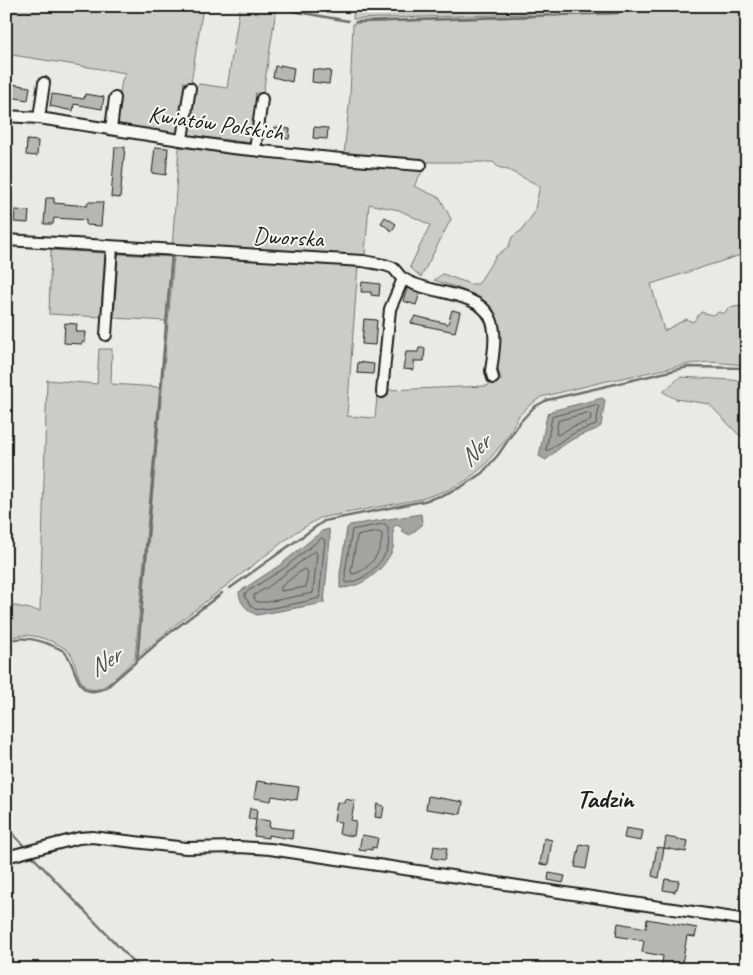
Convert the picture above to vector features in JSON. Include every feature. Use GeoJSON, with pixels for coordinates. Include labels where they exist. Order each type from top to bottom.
{"type":"FeatureCollection","features":[{"type":"Feature","properties":{"kind":"street"},"geometry":{"type":"LineString","coordinates":[[38,118],[44,83]]}},
{"type":"Feature","properties":{"kind":"street"},"geometry":{"type":"LineString","coordinates":[[182,139],[190,88]]}},
{"type":"Feature","properties":{"kind":"street"},"geometry":{"type":"LineString","coordinates":[[111,129],[115,98]]}},
{"type":"Feature","properties":{"kind":"street"},"geometry":{"type":"LineString","coordinates":[[255,150],[262,99]]}},
{"type":"Feature","properties":{"kind":"street","name":"Kwiatów Polskich"},"geometry":{"type":"LineString","coordinates":[[6,116],[38,118],[232,148],[420,165]]}},
{"type":"Feature","properties":{"kind":"street","name":"Dworska"},"geometry":{"type":"LineString","coordinates":[[6,240],[362,261],[393,268],[403,279],[431,290],[464,297],[490,316],[494,326],[493,378]]}},
{"type":"Feature","properties":{"kind":"street"},"geometry":{"type":"LineString","coordinates":[[106,335],[112,247]]}},
{"type":"Feature","properties":{"kind":"street"},"geometry":{"type":"LineString","coordinates":[[382,392],[390,309],[403,279]]}},
{"type":"Feature","properties":{"kind":"street"},"geometry":{"type":"LineString","coordinates":[[6,857],[79,838],[92,837],[186,848],[238,847],[270,849],[747,920]]}},
{"type":"Feature","properties":{"kind":"shaded area"},"geometry":{"type":"Polygon","coordinates":[[[6,6],[15,8],[16,6],[203,6],[191,83],[183,82],[186,90],[179,134],[115,124],[122,80],[126,73],[6,54],[9,25],[6,24],[6,6]]]}},
{"type":"Feature","properties":{"kind":"shaded area"},"geometry":{"type":"Polygon","coordinates":[[[240,6],[258,6],[276,10],[263,94],[255,93],[258,101],[252,143],[187,135],[194,91],[199,84],[227,88],[240,6]]]}},
{"type":"Feature","properties":{"kind":"shaded area"},"geometry":{"type":"Polygon","coordinates":[[[354,6],[747,6],[747,253],[651,284],[664,331],[686,319],[693,322],[701,312],[712,315],[719,312],[724,314],[728,308],[747,305],[747,365],[710,362],[689,364],[541,397],[519,415],[509,435],[484,466],[467,480],[448,490],[421,499],[320,518],[296,532],[138,656],[174,256],[358,265],[347,416],[375,418],[377,397],[387,395],[388,390],[486,386],[502,380],[497,365],[499,325],[495,314],[479,298],[434,280],[443,274],[470,284],[478,284],[496,256],[509,246],[512,237],[522,230],[534,213],[540,186],[498,167],[493,162],[427,162],[344,155],[350,96],[353,23],[531,17],[530,14],[353,19],[354,6]]]}},
{"type":"Feature","properties":{"kind":"shaded area"},"geometry":{"type":"Polygon","coordinates":[[[179,147],[270,157],[424,168],[414,186],[440,198],[451,219],[421,277],[410,267],[430,225],[399,210],[369,204],[365,254],[359,258],[172,249],[179,147]]]}},
{"type":"Feature","properties":{"kind":"shaded area"},"geometry":{"type":"Polygon","coordinates":[[[51,250],[105,253],[101,317],[49,314],[51,250]]]}},
{"type":"Feature","properties":{"kind":"shaded area"},"geometry":{"type":"Polygon","coordinates":[[[118,254],[171,257],[166,321],[114,318],[118,254]]]}},
{"type":"Feature","properties":{"kind":"shaded area"},"geometry":{"type":"Polygon","coordinates":[[[99,349],[112,349],[111,384],[160,387],[135,659],[111,681],[95,690],[88,689],[80,680],[71,654],[68,651],[54,642],[30,635],[6,639],[6,623],[8,623],[10,605],[40,611],[47,380],[97,384],[99,349]]]}},
{"type":"Feature","properties":{"kind":"shaded area"},"geometry":{"type":"Polygon","coordinates":[[[680,377],[733,380],[747,383],[747,438],[739,435],[709,404],[676,399],[663,392],[680,377]]]}},
{"type":"Feature","properties":{"kind":"water"},"geometry":{"type":"Polygon","coordinates":[[[602,398],[605,400],[601,426],[570,441],[546,460],[539,456],[547,415],[551,411],[602,398]]]}},
{"type":"Feature","properties":{"kind":"water"},"geometry":{"type":"Polygon","coordinates":[[[421,514],[422,525],[410,535],[403,532],[402,528],[397,525],[393,527],[394,542],[392,551],[383,565],[371,577],[356,585],[340,588],[340,573],[347,528],[350,525],[421,514]]]}},
{"type":"Feature","properties":{"kind":"water"},"geometry":{"type":"Polygon","coordinates":[[[329,529],[330,538],[324,603],[257,615],[247,609],[240,599],[239,592],[280,565],[322,531],[329,529]]]}},
{"type":"Feature","properties":{"kind":"building"},"geometry":{"type":"Polygon","coordinates":[[[280,65],[294,68],[292,82],[273,77],[275,66],[280,67],[280,65]]]}},
{"type":"Feature","properties":{"kind":"building"},"geometry":{"type":"Polygon","coordinates":[[[313,69],[331,71],[329,84],[312,82],[313,69]]]}},
{"type":"Feature","properties":{"kind":"building"},"geometry":{"type":"Polygon","coordinates":[[[12,84],[30,87],[28,100],[9,97],[12,84]]]}},
{"type":"Feature","properties":{"kind":"building"},"geometry":{"type":"Polygon","coordinates":[[[52,94],[84,99],[85,94],[104,97],[102,109],[74,104],[73,111],[50,106],[52,94]]]}},
{"type":"Feature","properties":{"kind":"building"},"geometry":{"type":"Polygon","coordinates":[[[275,127],[290,129],[289,139],[273,137],[275,127]]]}},
{"type":"Feature","properties":{"kind":"building"},"geometry":{"type":"Polygon","coordinates":[[[314,127],[328,128],[327,139],[313,138],[314,127]]]}},
{"type":"Feature","properties":{"kind":"building"},"geometry":{"type":"Polygon","coordinates":[[[27,140],[38,141],[37,156],[26,155],[27,140]]]}},
{"type":"Feature","properties":{"kind":"building"},"geometry":{"type":"Polygon","coordinates":[[[115,147],[125,147],[120,198],[111,197],[115,147]]]}},
{"type":"Feature","properties":{"kind":"building"},"geometry":{"type":"Polygon","coordinates":[[[155,147],[168,148],[166,175],[152,173],[155,147]]]}},
{"type":"Feature","properties":{"kind":"building"},"geometry":{"type":"Polygon","coordinates":[[[46,198],[54,198],[54,203],[87,206],[88,202],[103,202],[101,226],[86,225],[86,220],[54,218],[53,224],[44,224],[46,198]]]}},
{"type":"Feature","properties":{"kind":"building"},"geometry":{"type":"Polygon","coordinates":[[[15,210],[29,211],[28,223],[14,222],[15,210]]]}},
{"type":"Feature","properties":{"kind":"building"},"geometry":{"type":"Polygon","coordinates":[[[385,217],[396,224],[392,231],[381,223],[385,217]]]}},
{"type":"Feature","properties":{"kind":"building"},"geometry":{"type":"Polygon","coordinates":[[[362,282],[380,284],[379,296],[371,295],[371,292],[361,292],[362,282]]]}},
{"type":"Feature","properties":{"kind":"building"},"geometry":{"type":"Polygon","coordinates":[[[407,288],[420,293],[416,305],[403,301],[407,288]]]}},
{"type":"Feature","properties":{"kind":"building"},"geometry":{"type":"Polygon","coordinates":[[[452,310],[460,312],[455,332],[411,323],[415,316],[448,324],[452,310]]]}},
{"type":"Feature","properties":{"kind":"building"},"geometry":{"type":"Polygon","coordinates":[[[364,319],[377,320],[375,345],[362,344],[364,319]]]}},
{"type":"Feature","properties":{"kind":"building"},"geometry":{"type":"Polygon","coordinates":[[[65,323],[77,324],[76,332],[86,332],[85,342],[82,342],[82,344],[64,343],[65,323]]]}},
{"type":"Feature","properties":{"kind":"building"},"geometry":{"type":"Polygon","coordinates":[[[419,348],[425,348],[424,361],[414,361],[414,370],[403,369],[406,352],[418,352],[419,348]]]}},
{"type":"Feature","properties":{"kind":"building"},"geometry":{"type":"Polygon","coordinates":[[[358,362],[374,364],[373,374],[357,373],[358,362]]]}},
{"type":"Feature","properties":{"kind":"building"},"geometry":{"type":"Polygon","coordinates":[[[257,781],[299,787],[297,800],[272,796],[271,801],[254,798],[257,781]]]}},
{"type":"Feature","properties":{"kind":"building"},"geometry":{"type":"Polygon","coordinates":[[[428,796],[463,802],[461,814],[426,809],[428,796]]]}},
{"type":"Feature","properties":{"kind":"building"},"geometry":{"type":"Polygon","coordinates":[[[345,799],[355,801],[351,820],[356,821],[354,836],[339,834],[341,822],[334,821],[337,802],[344,803],[345,799]]]}},
{"type":"Feature","properties":{"kind":"building"},"geometry":{"type":"Polygon","coordinates":[[[377,804],[384,806],[382,818],[375,817],[377,804]]]}},
{"type":"Feature","properties":{"kind":"building"},"geometry":{"type":"Polygon","coordinates":[[[250,808],[257,809],[256,820],[248,819],[250,808]]]}},
{"type":"Feature","properties":{"kind":"building"},"geometry":{"type":"Polygon","coordinates":[[[256,819],[270,821],[269,827],[293,830],[292,839],[268,835],[268,838],[254,836],[256,819]]]}},
{"type":"Feature","properties":{"kind":"building"},"geometry":{"type":"Polygon","coordinates":[[[626,828],[643,831],[641,841],[624,838],[626,828]]]}},
{"type":"Feature","properties":{"kind":"building"},"geometry":{"type":"Polygon","coordinates":[[[362,835],[378,838],[376,848],[372,847],[372,850],[366,849],[366,851],[359,850],[362,835]]]}},
{"type":"Feature","properties":{"kind":"building"},"geometry":{"type":"Polygon","coordinates":[[[666,837],[688,841],[686,852],[664,848],[666,837]]]}},
{"type":"Feature","properties":{"kind":"building"},"geometry":{"type":"Polygon","coordinates":[[[544,838],[552,840],[548,865],[540,864],[544,838]]]}},
{"type":"Feature","properties":{"kind":"building"},"geometry":{"type":"Polygon","coordinates":[[[580,844],[590,846],[586,869],[575,867],[580,844]]]}},
{"type":"Feature","properties":{"kind":"building"},"geometry":{"type":"Polygon","coordinates":[[[434,846],[447,848],[445,860],[432,858],[434,846]]]}},
{"type":"Feature","properties":{"kind":"building"},"geometry":{"type":"Polygon","coordinates":[[[657,847],[664,848],[659,878],[652,876],[657,847]]]}},
{"type":"Feature","properties":{"kind":"building"},"geometry":{"type":"Polygon","coordinates":[[[549,873],[565,876],[563,883],[548,880],[549,873]]]}},
{"type":"Feature","properties":{"kind":"building"},"geometry":{"type":"Polygon","coordinates":[[[665,879],[679,881],[675,892],[663,890],[665,879]]]}},
{"type":"Feature","properties":{"kind":"building"},"geometry":{"type":"Polygon","coordinates":[[[647,919],[697,928],[695,937],[687,936],[681,969],[661,969],[663,956],[642,952],[644,941],[616,936],[618,923],[646,928],[647,919]]]}},
{"type":"Feature","properties":{"kind":"waterway"},"geometry":{"type":"LineString","coordinates":[[265,6],[348,21]]}},
{"type":"Feature","properties":{"kind":"waterway"},"geometry":{"type":"LineString","coordinates":[[630,12],[726,6]]}},
{"type":"Feature","properties":{"kind":"waterway"},"geometry":{"type":"LineString","coordinates":[[356,22],[618,13]]}},
{"type":"Feature","properties":{"kind":"waterway"},"geometry":{"type":"LineString","coordinates":[[137,661],[172,256]]}},
{"type":"Feature","properties":{"kind":"waterway","name":"Ner"},"geometry":{"type":"LineString","coordinates":[[230,588],[324,521],[424,501],[461,487],[482,473],[498,455],[520,422],[534,407],[547,400],[688,367],[747,368]]}},
{"type":"Feature","properties":{"kind":"waterway","name":"Ner"},"geometry":{"type":"LineString","coordinates":[[6,641],[29,639],[62,650],[71,661],[84,688],[89,691],[97,691],[107,687],[163,638],[222,593]]}},
{"type":"Feature","properties":{"kind":"waterway"},"geometry":{"type":"LineString","coordinates":[[6,827],[23,845]]}},
{"type":"Feature","properties":{"kind":"waterway"},"geometry":{"type":"LineString","coordinates":[[33,857],[140,969]]}},
{"type":"Feature","properties":{"kind":"district","name":"Tadzin"},"geometry":{"type":"Point","coordinates":[605,798]}}]}
